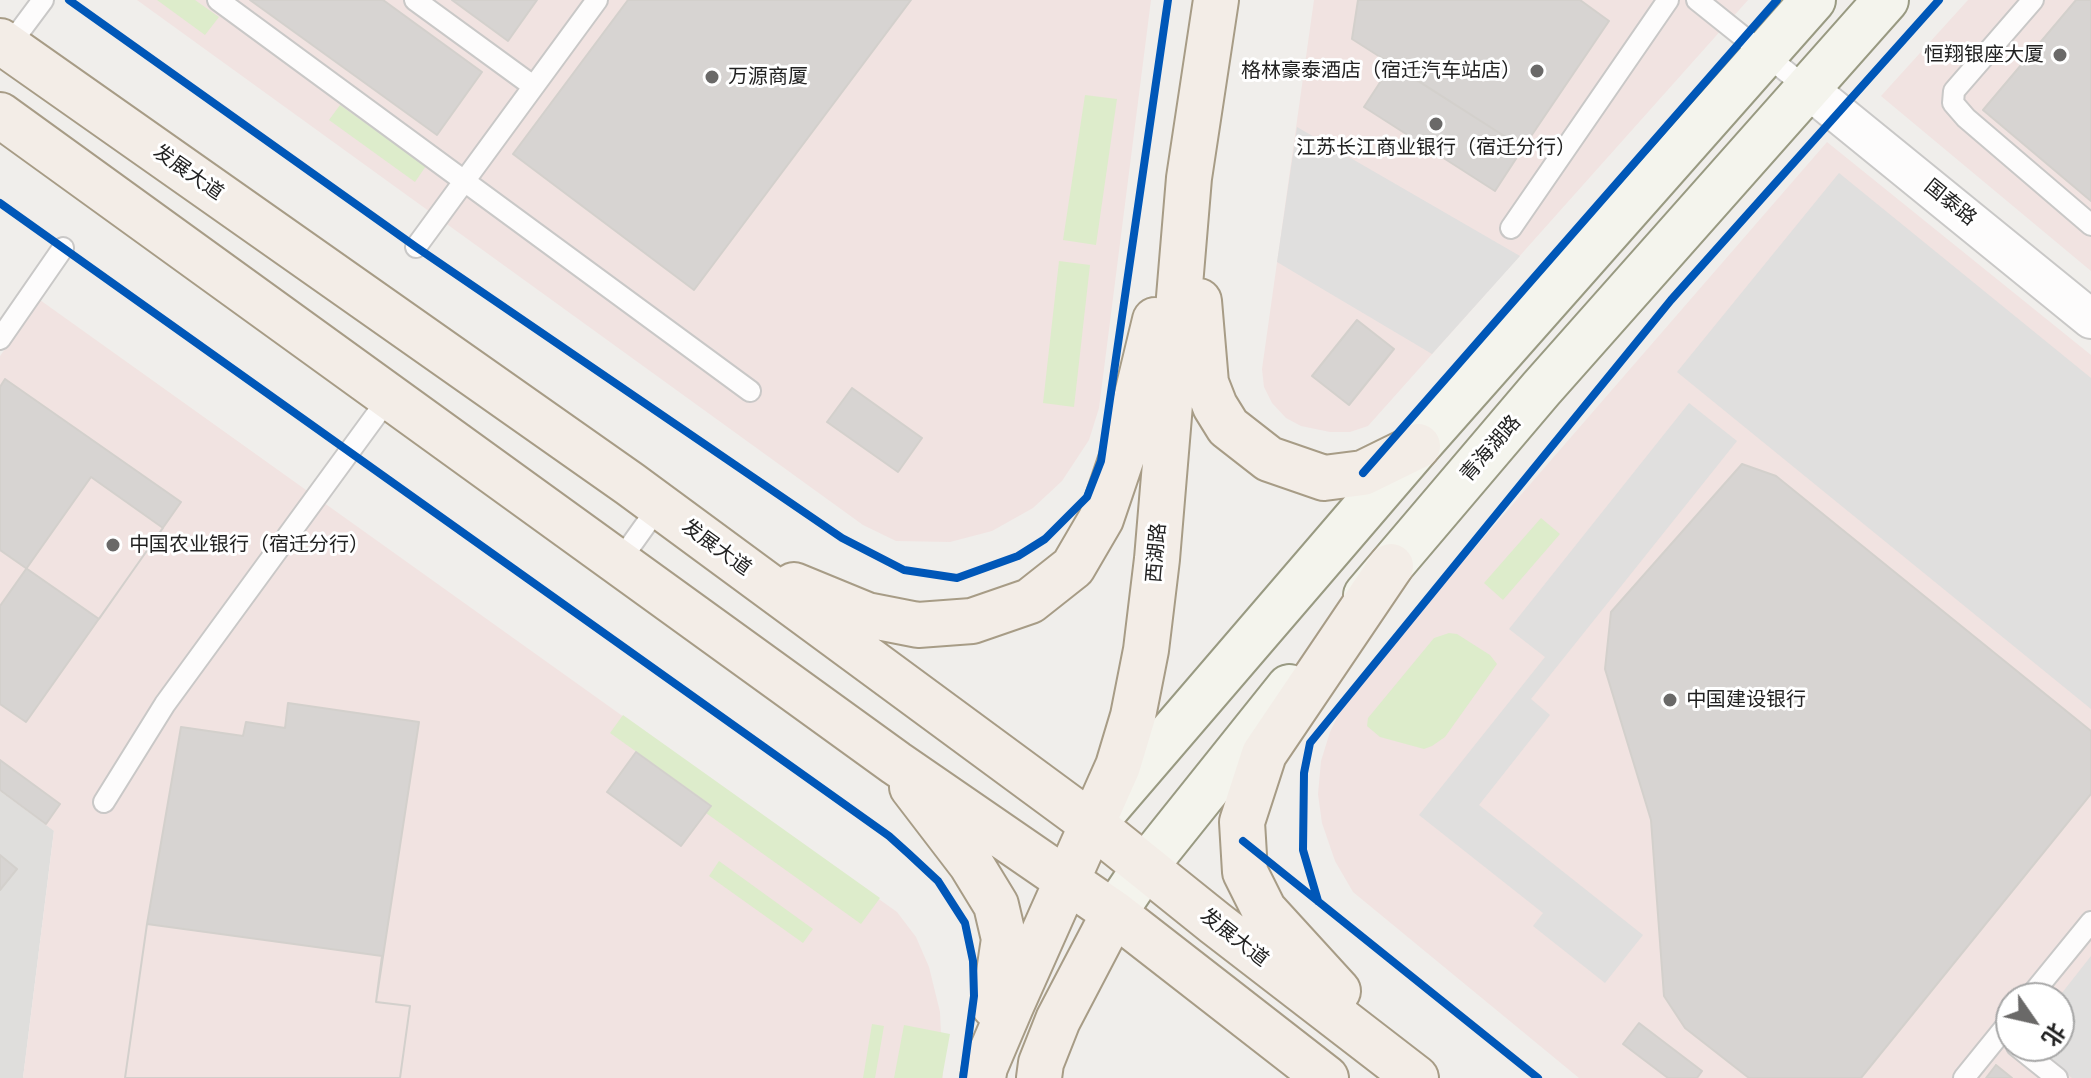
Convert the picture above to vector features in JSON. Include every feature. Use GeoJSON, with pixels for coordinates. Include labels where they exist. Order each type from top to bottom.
{"type":"FeatureCollection","features":[{"type":"Feature","properties":{"kind":"main road","name":"西湖路"},"geometry":{"type":"LineString","coordinates":[[984,1073],[1066,879],[1118,766],[1133,716],[1146,650],[1157,559],[1189,178],[1216,0]]}},
{"type":"Feature","properties":{"kind":"main road"},"geometry":{"type":"LineString","coordinates":[[1039,1078],[1041,1063],[1058,1020],[1114,913],[1093,825],[1418,446],[1813,0]]}},
{"type":"Feature","properties":{"kind":"main road","name":"青海湖路"},"geometry":{"type":"LineString","coordinates":[[1114,913],[1145,867],[1296,678],[1541,389],[1886,0]]}},
{"type":"Feature","properties":{"kind":"main road","name":"发展大道"},"geometry":{"type":"LineString","coordinates":[[4,44],[644,495],[1093,825],[1416,1078]]}},
{"type":"Feature","properties":{"kind":"main road"},"geometry":{"type":"LineString","coordinates":[[0,115],[896,763],[1114,913],[1326,1078]]}},
{"type":"Feature","properties":{"kind":"main road"},"geometry":{"type":"LineString","coordinates":[[1189,178],[1206,383],[1228,427],[1269,459],[1324,478],[1363,473],[1418,446]]}},
{"type":"Feature","properties":{"kind":"main road"},"geometry":{"type":"LineString","coordinates":[[644,495],[809,594],[867,615],[918,625],[972,621],[1030,601],[1073,567],[1101,519],[1122,457],[1189,178]]}},
{"type":"Feature","properties":{"kind":"main road"},"geometry":{"type":"LineString","coordinates":[[1391,566],[1264,754],[1242,822],[1245,872],[1264,910],[1303,954],[1354,1008],[1429,1078]]}},
{"type":"Feature","properties":{"kind":"main road"},"geometry":{"type":"LineString","coordinates":[[896,763],[971,864],[996,905],[1004,939],[984,1073]]}},
{"type":"Feature","properties":{"kind":"street","name":"国泰路"},"geometry":{"type":"LineString","coordinates":[[1807,88],[2090,316]]}},
{"type":"Feature","properties":{"kind":"lane"},"geometry":{"type":"LineString","coordinates":[[4,44],[43,0]]}},
{"type":"Feature","properties":{"kind":"lane"},"geometry":{"type":"LineString","coordinates":[[218,0],[750,391]]}},
{"type":"Feature","properties":{"kind":"lane"},"geometry":{"type":"LineString","coordinates":[[416,247],[597,0]]}},
{"type":"Feature","properties":{"kind":"lane"},"geometry":{"type":"LineString","coordinates":[[1511,228],[1668,0]]}},
{"type":"Feature","properties":{"kind":"lane"},"geometry":{"type":"LineString","coordinates":[[1697,0],[1807,88]]}},
{"type":"Feature","properties":{"kind":"lane"},"geometry":{"type":"LineString","coordinates":[[2033,0],[1954,91],[1953,103],[1966,118],[2091,225]]}},
{"type":"Feature","properties":{"kind":"lane"},"geometry":{"type":"LineString","coordinates":[[421,2],[533,86]]}},
{"type":"Feature","properties":{"kind":"lane"},"geometry":{"type":"LineString","coordinates":[[3,329],[63,248]]}},
{"type":"Feature","properties":{"kind":"lane"},"geometry":{"type":"LineString","coordinates":[[104,802],[165,704],[390,396]]}},
{"type":"Feature","properties":{"kind":"lane"},"geometry":{"type":"LineString","coordinates":[[619,562],[644,495]]}},
{"type":"Feature","properties":{"kind":"lane"},"geometry":{"type":"LineString","coordinates":[[2042,982],[2091,922]]}},
{"type":"Feature","properties":{"kind":"lane"},"geometry":{"type":"LineString","coordinates":[[1964,1078],[1995,1049]]}},
{"type":"Feature","properties":{"kind":"lane"},"geometry":{"type":"LineString","coordinates":[[2040,1062],[2057,1078]]}},
{"type":"Feature","properties":{"kind":"shaded area"},"geometry":{"type":"Polygon","coordinates":[[[137,0],[1151,0],[1099,408],[1089,440],[1062,481],[1033,508],[992,531],[950,542],[896,541],[863,525],[137,0]]]}},
{"type":"Feature","properties":{"kind":"shaded area"},"geometry":{"type":"Polygon","coordinates":[[[1314,0],[1748,0],[1368,426],[1350,432],[1330,432],[1301,426],[1286,418],[1272,403],[1264,387],[1262,369],[1314,0]]]}},
{"type":"Feature","properties":{"kind":"shaded area","name":"恒翔银座大厦"},"geometry":{"type":"Polygon","coordinates":[[[1968,0],[2091,0],[2091,271],[1881,96],[1968,0]]]}},
{"type":"Feature","properties":{"kind":"shaded area"},"geometry":{"type":"Polygon","coordinates":[[[1297,127],[1520,256],[1432,354],[1277,262],[1297,127]]]}},
{"type":"Feature","properties":{"kind":"shaded area"},"geometry":{"type":"Polygon","coordinates":[[[1827,142],[2091,355],[2091,1078],[1579,1078],[1353,892],[1335,861],[1322,823],[1318,794],[1321,761],[1330,732],[1349,693],[1827,142]]]}},
{"type":"Feature","properties":{"kind":"shaded area"},"geometry":{"type":"Polygon","coordinates":[[[1839,173],[2091,378],[2091,709],[1677,372],[1839,173]]]}},
{"type":"Feature","properties":{"kind":"shaded area"},"geometry":{"type":"Polygon","coordinates":[[[40,300],[897,912],[916,937],[929,967],[940,1012],[943,1078],[23,1078],[54,831],[0,791],[0,356],[40,300]]]}},
{"type":"Feature","properties":{"kind":"shaded area"},"geometry":{"type":"Polygon","coordinates":[[[1689,403],[1737,441],[1531,699],[1550,715],[1479,805],[1643,935],[1605,983],[1533,926],[1543,913],[1419,815],[1545,657],[1509,629],[1689,403]]]}},
{"type":"Feature","properties":{"kind":"shaded area"},"geometry":{"type":"Polygon","coordinates":[[[0,791],[54,830],[23,1078],[0,1078],[0,791]]]}},
{"type":"Feature","properties":{"kind":"shaded area"},"geometry":{"type":"Polygon","coordinates":[[[2091,956],[2091,1078],[2072,1078],[2052,1062],[2075,1062],[2075,982],[2071,982],[2091,956]]]}},
{"type":"Feature","properties":{"kind":"green space"},"geometry":{"type":"Polygon","coordinates":[[[157,0],[195,0],[219,17],[205,35],[157,0]]]}},
{"type":"Feature","properties":{"kind":"green space"},"geometry":{"type":"Polygon","coordinates":[[[1085,95],[1117,99],[1096,245],[1063,240],[1085,95]]]}},
{"type":"Feature","properties":{"kind":"green space"},"geometry":{"type":"Polygon","coordinates":[[[340,105],[426,166],[415,182],[329,120],[340,105]]]}},
{"type":"Feature","properties":{"kind":"green space"},"geometry":{"type":"Polygon","coordinates":[[[1059,261],[1090,265],[1074,407],[1043,403],[1059,261]]]}},
{"type":"Feature","properties":{"kind":"green space"},"geometry":{"type":"Polygon","coordinates":[[[1541,518],[1560,534],[1503,600],[1484,583],[1541,518]]]}},
{"type":"Feature","properties":{"kind":"green space"},"geometry":{"type":"Polygon","coordinates":[[[1457,634],[1490,655],[1497,664],[1445,737],[1432,746],[1424,749],[1380,737],[1367,726],[1368,718],[1434,638],[1457,634]]]}},
{"type":"Feature","properties":{"kind":"green space"},"geometry":{"type":"Polygon","coordinates":[[[623,715],[880,898],[861,924],[706,813],[711,805],[610,733],[623,715]]]}},
{"type":"Feature","properties":{"kind":"green space"},"geometry":{"type":"Polygon","coordinates":[[[719,861],[813,929],[803,943],[709,876],[719,861]]]}},
{"type":"Feature","properties":{"kind":"green space"},"geometry":{"type":"Polygon","coordinates":[[[872,1024],[884,1026],[875,1078],[863,1078],[872,1024]]]}},
{"type":"Feature","properties":{"kind":"green space"},"geometry":{"type":"Polygon","coordinates":[[[904,1025],[950,1034],[942,1078],[894,1078],[904,1025]]]}},
{"type":"Feature","properties":{"kind":"building"},"geometry":{"type":"Polygon","coordinates":[[[250,0],[383,0],[482,72],[437,135],[250,0]]]}},
{"type":"Feature","properties":{"kind":"building"},"geometry":{"type":"Polygon","coordinates":[[[452,0],[537,0],[508,41],[452,0]]]}},
{"type":"Feature","properties":{"kind":"building","name":"万源商厦"},"geometry":{"type":"Polygon","coordinates":[[[628,0],[911,0],[694,290],[513,154],[628,0]]]}},
{"type":"Feature","properties":{"kind":"building"},"geometry":{"type":"Polygon","coordinates":[[[1358,0],[1580,0],[1609,21],[1523,148],[1352,39],[1358,0]]]}},
{"type":"Feature","properties":{"kind":"building","name":"恒翔银座大厦"},"geometry":{"type":"Polygon","coordinates":[[[2076,0],[2091,0],[2091,201],[1983,110],[2076,0]]]}},
{"type":"Feature","properties":{"kind":"building"},"geometry":{"type":"Polygon","coordinates":[[[1392,64],[1523,148],[1495,191],[1364,107],[1392,64]]]}},
{"type":"Feature","properties":{"kind":"building"},"geometry":{"type":"Polygon","coordinates":[[[1357,320],[1394,349],[1349,405],[1312,376],[1357,320]]]}},
{"type":"Feature","properties":{"kind":"building"},"geometry":{"type":"Polygon","coordinates":[[[5,379],[181,502],[99,619],[0,550],[0,387],[5,379]]]}},
{"type":"Feature","properties":{"kind":"building"},"geometry":{"type":"Polygon","coordinates":[[[852,388],[922,438],[898,472],[827,422],[852,388]]]}},
{"type":"Feature","properties":{"kind":"building"},"geometry":{"type":"Polygon","coordinates":[[[1742,464],[1776,476],[2091,731],[2091,794],[1861,1078],[1749,1078],[1685,1028],[1664,996],[1651,820],[1605,669],[1611,612],[1742,464]]]}},
{"type":"Feature","properties":{"kind":"building"},"geometry":{"type":"Polygon","coordinates":[[[91,477],[163,528],[26,722],[0,704],[0,606],[91,477]]]}},
{"type":"Feature","properties":{"kind":"building"},"geometry":{"type":"Polygon","coordinates":[[[288,703],[419,722],[376,1002],[410,1006],[400,1078],[125,1078],[147,924],[181,727],[243,736],[246,722],[285,728],[288,703]]]}},
{"type":"Feature","properties":{"kind":"building"},"geometry":{"type":"Polygon","coordinates":[[[636,752],[711,806],[681,846],[607,792],[636,752]]]}},
{"type":"Feature","properties":{"kind":"building"},"geometry":{"type":"Polygon","coordinates":[[[0,760],[60,804],[46,824],[0,790],[0,760]]]}},
{"type":"Feature","properties":{"kind":"building"},"geometry":{"type":"Polygon","coordinates":[[[0,855],[17,869],[0,890],[0,855]]]}},
{"type":"Feature","properties":{"kind":"building"},"geometry":{"type":"Polygon","coordinates":[[[147,924],[382,956],[376,1002],[410,1006],[400,1078],[125,1078],[147,924]]]}},
{"type":"Feature","properties":{"kind":"building"},"geometry":{"type":"Polygon","coordinates":[[[1639,1023],[1702,1071],[1697,1078],[1668,1078],[1623,1044],[1639,1023]]]}},
{"type":"Feature","properties":{"kind":"building"},"geometry":{"type":"Polygon","coordinates":[[[1996,1065],[2012,1078],[1986,1078],[1996,1065]]]}},
{"type":"Feature","properties":{"kind":"cycle path"},"geometry":{"type":"LineString","coordinates":[[69,0],[416,247],[842,538],[904,570],[957,578],[1018,556],[1045,539],[1087,497],[1101,461],[1168,0]]}},
{"type":"Feature","properties":{"kind":"cycle path"},"geometry":{"type":"LineString","coordinates":[[1363,473],[1777,0]]}},
{"type":"Feature","properties":{"kind":"cycle path"},"geometry":{"type":"LineString","coordinates":[[1318,901],[1303,850],[1304,773],[1310,743],[1671,300],[1939,0]]}},
{"type":"Feature","properties":{"kind":"cycle path"},"geometry":{"type":"LineString","coordinates":[[0,203],[889,836],[909,854],[938,881],[965,923],[973,961],[974,996],[963,1078]]}},
{"type":"Feature","properties":{"kind":"cycle path"},"geometry":{"type":"LineString","coordinates":[[1243,841],[1538,1078]]}},
{"type":"Feature","properties":{"kind":"place","name":"恒翔银座大厦"},"geometry":{"type":"Point","coordinates":[2060,55]}},
{"type":"Feature","properties":{"kind":"place","name":"格林豪泰酒店（宿迁汽车站店）"},"geometry":{"type":"Point","coordinates":[1537,71]}},
{"type":"Feature","properties":{"kind":"place","name":"万源商厦"},"geometry":{"type":"Point","coordinates":[712,77]}},
{"type":"Feature","properties":{"kind":"place","name":"江苏长江商业银行（宿迁分行）"},"geometry":{"type":"Point","coordinates":[1436,124]}},
{"type":"Feature","properties":{"kind":"place","name":"中国农业银行（宿迁分行）"},"geometry":{"type":"Point","coordinates":[113,545]}},
{"type":"Feature","properties":{"kind":"place","name":"中国建设银行"},"geometry":{"type":"Point","coordinates":[1670,700]}}]}
